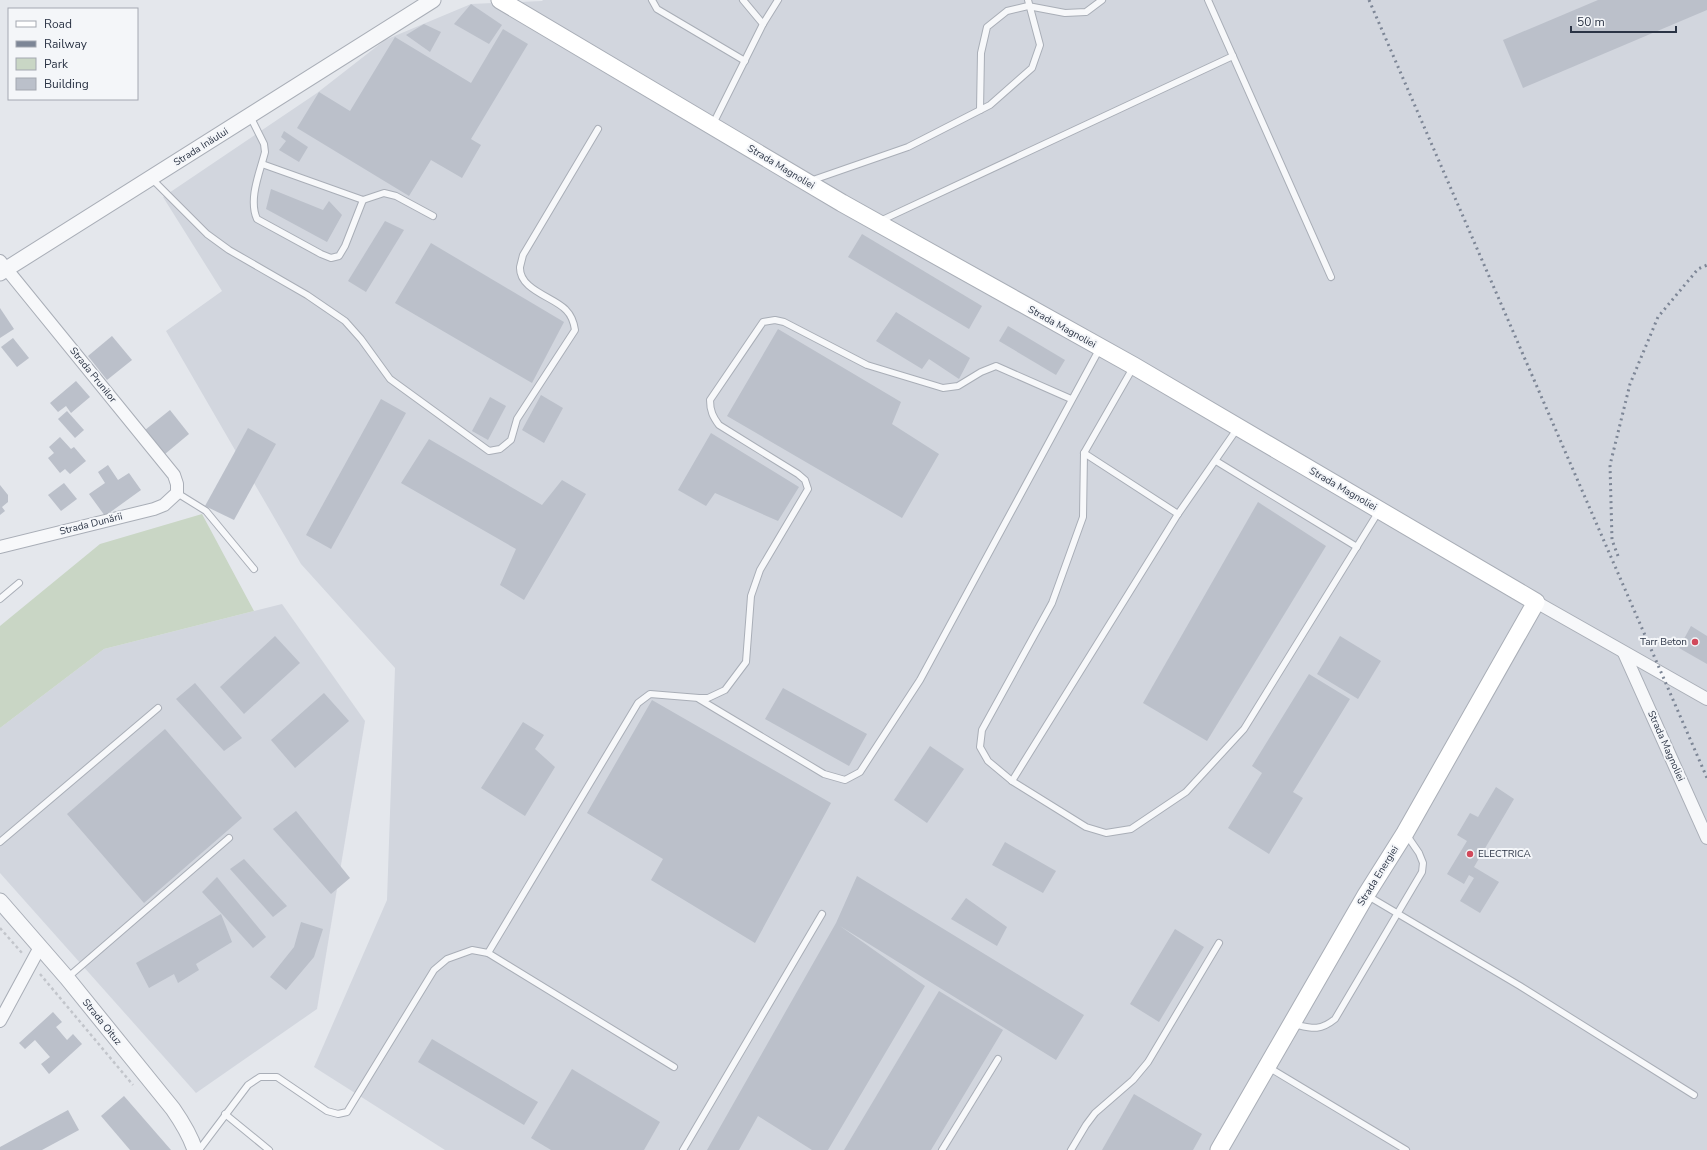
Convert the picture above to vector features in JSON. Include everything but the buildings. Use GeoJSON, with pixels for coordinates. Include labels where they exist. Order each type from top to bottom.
{"type":"FeatureCollection","features":[{"type":"Feature","properties":{"kind":"main road","name":"Strada Magnoliei"},"geometry":{"type":"LineString","coordinates":[[500,0],[877,223],[1134,366],[1536,602]]}},
{"type":"Feature","properties":{"kind":"main road","name":"Strada Energiei"},"geometry":{"type":"LineString","coordinates":[[1219,1150],[1366,895],[1405,833],[1536,602]]}},
{"type":"Feature","properties":{"kind":"street","name":"Strada Inăului"},"geometry":{"type":"LineString","coordinates":[[402,21],[414,0]]}},
{"type":"Feature","properties":{"kind":"street","name":"Strada Inăului"},"geometry":{"type":"LineString","coordinates":[[2,267],[151,178],[402,21],[433,0]]}},
{"type":"Feature","properties":{"kind":"street","name":"Strada Prunilor"},"geometry":{"type":"LineString","coordinates":[[2,267],[174,475],[177,484],[177,493]]}},
{"type":"Feature","properties":{"kind":"street","name":"Strada Dunării"},"geometry":{"type":"LineString","coordinates":[[0,547],[164,506],[177,493]]}},
{"type":"Feature","properties":{"kind":"street","name":"Strada Magnoliei"},"geometry":{"type":"LineString","coordinates":[[1536,602],[1624,653],[1662,672],[1707,699]]}},
{"type":"Feature","properties":{"kind":"street","name":"Strada Magnoliei"},"geometry":{"type":"LineString","coordinates":[[1624,653],[1707,838]]}},
{"type":"Feature","properties":{"kind":"street","name":"Strada Oituz"},"geometry":{"type":"LineString","coordinates":[[0,901],[67,978],[173,1110],[184,1125],[192,1140],[195,1150]]}},
{"type":"Feature","properties":{"kind":"street"},"geometry":{"type":"LineString","coordinates":[[0,1021],[40,947]]}},
{"type":"Feature","properties":{"kind":"lane"},"geometry":{"type":"LineString","coordinates":[[652,0],[657,9],[745,61]]}},
{"type":"Feature","properties":{"kind":"lane"},"geometry":{"type":"LineString","coordinates":[[743,0],[763,24]]}},
{"type":"Feature","properties":{"kind":"lane"},"geometry":{"type":"LineString","coordinates":[[712,126],[763,24],[778,0]]}},
{"type":"Feature","properties":{"kind":"lane"},"geometry":{"type":"LineString","coordinates":[[980,110],[981,53],[987,27],[1007,11],[1028,3],[1064,13],[1086,12],[1102,0]]}},
{"type":"Feature","properties":{"kind":"lane"},"geometry":{"type":"LineString","coordinates":[[1208,0],[1331,277]]}},
{"type":"Feature","properties":{"kind":"lane"},"geometry":{"type":"LineString","coordinates":[[807,182],[908,146],[990,105],[1032,68],[1040,45],[1028,3]]}},
{"type":"Feature","properties":{"kind":"lane"},"geometry":{"type":"LineString","coordinates":[[877,223],[1232,56]]}},
{"type":"Feature","properties":{"kind":"lane"},"geometry":{"type":"LineString","coordinates":[[250,116],[264,144],[265,152],[253,202],[254,212],[257,219],[331,258],[339,256],[345,246],[363,200]]}},
{"type":"Feature","properties":{"kind":"lane"},"geometry":{"type":"LineString","coordinates":[[151,178],[206,234],[229,250],[307,295],[345,321],[361,339],[390,379],[489,451],[500,449],[511,440],[517,419],[575,330],[573,321],[566,310],[534,289],[523,279],[520,268],[523,255],[598,129]]}},
{"type":"Feature","properties":{"kind":"lane"},"geometry":{"type":"LineString","coordinates":[[262,164],[363,200],[384,193],[396,196],[434,216]]}},
{"type":"Feature","properties":{"kind":"lane"},"geometry":{"type":"LineString","coordinates":[[488,953],[638,703],[650,694],[708,698],[725,690],[746,662],[751,596],[760,570],[808,489],[805,480],[798,474],[719,425],[713,417],[710,408],[710,400],[763,322],[775,320],[784,322],[867,365],[943,388],[958,386],[981,372],[996,366],[1071,399]]}},
{"type":"Feature","properties":{"kind":"lane"},"geometry":{"type":"LineString","coordinates":[[699,698],[824,774],[845,780],[860,772],[920,680],[1100,348]]}},
{"type":"Feature","properties":{"kind":"lane"},"geometry":{"type":"LineString","coordinates":[[1134,366],[1084,453],[1083,516],[1052,603],[982,730],[980,747],[988,761],[1012,781],[1086,828],[1106,833],[1131,829],[1186,792],[1244,728],[1380,510]]}},
{"type":"Feature","properties":{"kind":"lane"},"geometry":{"type":"LineString","coordinates":[[1012,781],[1178,514],[1238,427]]}},
{"type":"Feature","properties":{"kind":"lane"},"geometry":{"type":"LineString","coordinates":[[1084,453],[1178,514]]}},
{"type":"Feature","properties":{"kind":"lane"},"geometry":{"type":"LineString","coordinates":[[1216,461],[1357,547]]}},
{"type":"Feature","properties":{"kind":"lane"},"geometry":{"type":"LineString","coordinates":[[177,493],[206,511],[254,569]]}},
{"type":"Feature","properties":{"kind":"lane"},"geometry":{"type":"LineString","coordinates":[[0,599],[19,583]]}},
{"type":"Feature","properties":{"kind":"lane"},"geometry":{"type":"LineString","coordinates":[[0,842],[158,708]]}},
{"type":"Feature","properties":{"kind":"lane"},"geometry":{"type":"LineString","coordinates":[[1291,1023],[1315,1029],[1326,1026],[1335,1019],[1398,914],[1422,872],[1423,863],[1419,853],[1405,833]]}},
{"type":"Feature","properties":{"kind":"lane"},"geometry":{"type":"LineString","coordinates":[[67,978],[229,838]]}},
{"type":"Feature","properties":{"kind":"lane"},"geometry":{"type":"LineString","coordinates":[[1366,895],[1520,986],[1694,1095]]}},
{"type":"Feature","properties":{"kind":"lane"},"geometry":{"type":"LineString","coordinates":[[683,1150],[822,914]]}},
{"type":"Feature","properties":{"kind":"lane"},"geometry":{"type":"LineString","coordinates":[[1070,1150],[1095,1113],[1133,1080],[1148,1062],[1219,943]]}},
{"type":"Feature","properties":{"kind":"lane"},"geometry":{"type":"LineString","coordinates":[[199,1150],[248,1085],[260,1077],[277,1078],[327,1111],[338,1114],[347,1112],[434,970],[447,959],[472,950],[488,953],[674,1067]]}},
{"type":"Feature","properties":{"kind":"lane"},"geometry":{"type":"LineString","coordinates":[[942,1150],[998,1059]]}},
{"type":"Feature","properties":{"kind":"lane"},"geometry":{"type":"LineString","coordinates":[[1267,1067],[1406,1150]]}},
{"type":"Feature","properties":{"kind":"lane"},"geometry":{"type":"LineString","coordinates":[[225,1114],[269,1150]]}},
{"type":"Feature","properties":{"kind":"path"},"geometry":{"type":"LineString","coordinates":[[0,928],[136,1089]]}},
{"type":"Feature","properties":{"kind":"shaded area"},"geometry":{"type":"Polygon","coordinates":[[[543,0],[1707,0],[1707,1150],[445,1150],[314,1067],[387,900],[395,668],[301,564],[166,331],[222,291],[163,197],[317,93],[385,40],[471,4],[543,0]]]}},
{"type":"Feature","properties":{"kind":"shaded area"},"geometry":{"type":"Polygon","coordinates":[[[282,604],[365,721],[317,1009],[196,1093],[0,873],[0,728],[104,649],[282,604]]]}},
{"type":"Feature","properties":{"kind":"green space"},"geometry":{"type":"Polygon","coordinates":[[[202,514],[254,611],[104,649],[0,728],[0,626],[100,544],[202,514]]]}},
{"type":"Feature","properties":{"kind":"railway"},"geometry":{"type":"LineString","coordinates":[[1369,0],[1707,778]]}},
{"type":"Feature","properties":{"kind":"railway"},"geometry":{"type":"LineString","coordinates":[[1618,556],[1612,540],[1610,465],[1630,384],[1658,317],[1698,269],[1707,265]]}},
{"type":"Feature","properties":{"kind":"place","name":"Tarr Beton"},"geometry":{"type":"Point","coordinates":[1695,642]}},
{"type":"Feature","properties":{"kind":"place","name":"ELECTRICA"},"geometry":{"type":"Point","coordinates":[1470,854]}}]}
